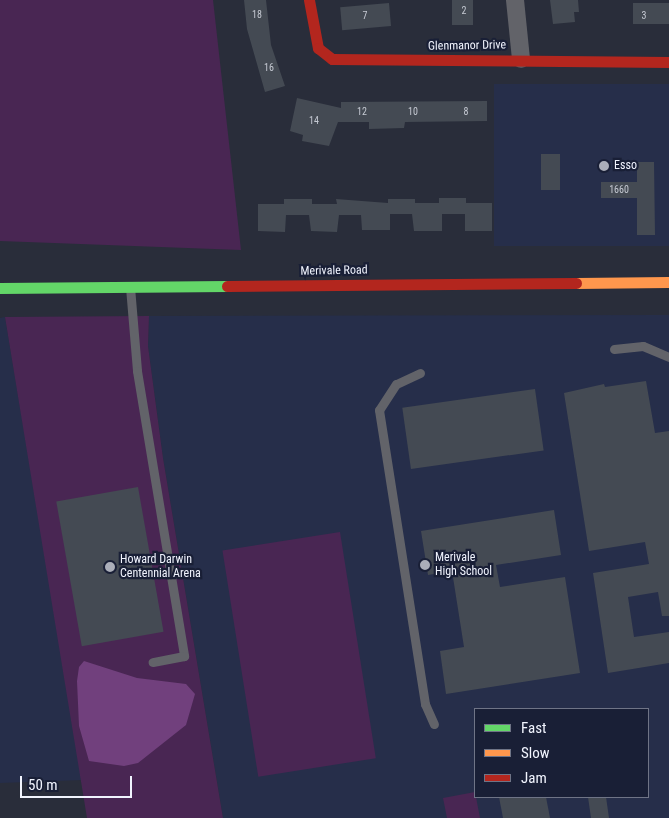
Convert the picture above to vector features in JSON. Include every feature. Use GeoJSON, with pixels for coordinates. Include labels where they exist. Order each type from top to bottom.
{"type":"FeatureCollection","features":[{"type":"Feature","properties":{"kind":"main road","name":"Glenmanor Drive"},"geometry":{"type":"LineString","coordinates":[[309,0],[318,48],[332,59],[521,59],[669,62]]}},
{"type":"Feature","properties":{"kind":"main road","name":"Merivale Road"},"geometry":{"type":"LineString","coordinates":[[0,288],[669,282]]}},
{"type":"Feature","properties":{"kind":"street"},"geometry":{"type":"LineString","coordinates":[[515,0],[521,59]]}},
{"type":"Feature","properties":{"kind":"lane"},"geometry":{"type":"LineString","coordinates":[[130,287],[137,371],[184,656],[153,662]]}},
{"type":"Feature","properties":{"kind":"lane"},"geometry":{"type":"LineString","coordinates":[[614,349],[643,346],[669,357]]}},
{"type":"Feature","properties":{"kind":"lane"},"geometry":{"type":"LineString","coordinates":[[420,373],[396,384],[378,410],[425,704],[434,724]]}},
{"type":"Feature","properties":{"kind":"shaded area"},"geometry":{"type":"Polygon","coordinates":[[[0,0],[213,0],[241,250],[0,241],[0,0]]]}},
{"type":"Feature","properties":{"kind":"shaded area"},"geometry":{"type":"Polygon","coordinates":[[[494,84],[669,84],[669,246],[494,246],[494,84]]]}},
{"type":"Feature","properties":{"kind":"shaded area","name":"Merivale High School"},"geometry":{"type":"Polygon","coordinates":[[[669,315],[669,818],[223,818],[163,458],[148,346],[149,316],[669,315]]]}},
{"type":"Feature","properties":{"kind":"shaded area"},"geometry":{"type":"Polygon","coordinates":[[[149,316],[148,346],[163,458],[223,818],[87,818],[5,317],[149,316]]]}},
{"type":"Feature","properties":{"kind":"shaded area"},"geometry":{"type":"Polygon","coordinates":[[[5,317],[83,780],[0,783],[0,318],[5,317]]]}},
{"type":"Feature","properties":{"kind":"shaded area"},"geometry":{"type":"Polygon","coordinates":[[[340,532],[376,758],[258,777],[222,551],[340,532]]]}},
{"type":"Feature","properties":{"kind":"shaded area"},"geometry":{"type":"Polygon","coordinates":[[[84,661],[137,678],[186,684],[195,694],[186,725],[138,763],[124,766],[89,761],[79,726],[77,681],[79,667],[84,661]]]}},
{"type":"Feature","properties":{"kind":"shaded area"},"geometry":{"type":"Polygon","coordinates":[[[474,792],[480,818],[447,818],[443,798],[474,792]]]}},
{"type":"Feature","properties":{"kind":"building"},"geometry":{"type":"Polygon","coordinates":[[[244,0],[266,0],[271,45],[285,86],[265,92],[247,29],[244,0]]]}},
{"type":"Feature","properties":{"kind":"building"},"geometry":{"type":"Polygon","coordinates":[[[452,0],[473,0],[473,25],[452,25],[452,0]]]}},
{"type":"Feature","properties":{"kind":"building"},"geometry":{"type":"Polygon","coordinates":[[[550,0],[578,0],[579,12],[574,12],[575,22],[553,24],[550,0]]]}},
{"type":"Feature","properties":{"kind":"building"},"geometry":{"type":"Polygon","coordinates":[[[389,3],[391,26],[342,30],[340,7],[389,3]]]}},
{"type":"Feature","properties":{"kind":"building"},"geometry":{"type":"Polygon","coordinates":[[[633,3],[669,3],[669,24],[633,24],[633,3]]]}},
{"type":"Feature","properties":{"kind":"building"},"geometry":{"type":"Polygon","coordinates":[[[297,98],[341,108],[341,102],[487,101],[487,121],[405,122],[404,128],[369,129],[369,122],[338,122],[329,146],[302,141],[303,135],[290,131],[297,98]]]}},
{"type":"Feature","properties":{"kind":"building"},"geometry":{"type":"Polygon","coordinates":[[[541,154],[560,154],[560,190],[541,190],[541,154]]]}},
{"type":"Feature","properties":{"kind":"building"},"geometry":{"type":"Polygon","coordinates":[[[637,162],[654,162],[655,235],[637,235],[637,198],[601,198],[601,182],[637,182],[637,162]]]}},
{"type":"Feature","properties":{"kind":"building"},"geometry":{"type":"Polygon","coordinates":[[[439,198],[466,198],[466,203],[492,203],[492,231],[465,231],[465,214],[442,214],[442,231],[414,231],[412,214],[390,214],[390,230],[362,230],[361,215],[339,215],[337,232],[311,231],[309,215],[286,215],[285,232],[258,231],[258,204],[284,204],[284,199],[312,199],[312,204],[337,204],[336,199],[388,203],[388,199],[415,199],[415,203],[439,203],[439,198]]]}},
{"type":"Feature","properties":{"kind":"building"},"geometry":{"type":"Polygon","coordinates":[[[646,381],[655,433],[669,431],[669,616],[662,616],[658,592],[628,597],[634,637],[669,632],[669,663],[608,673],[593,573],[649,564],[645,542],[589,551],[564,393],[604,384],[605,387],[646,381]]]}},
{"type":"Feature","properties":{"kind":"building"},"geometry":{"type":"Polygon","coordinates":[[[535,389],[544,450],[411,469],[402,408],[535,389]]]}},
{"type":"Feature","properties":{"kind":"building","name":"Howard Darwin Centennial Arena"},"geometry":{"type":"Polygon","coordinates":[[[138,487],[164,632],[82,646],[56,501],[138,487]]]}},
{"type":"Feature","properties":{"kind":"building"},"geometry":{"type":"Polygon","coordinates":[[[554,510],[561,555],[496,565],[500,587],[565,577],[580,673],[446,694],[440,651],[464,647],[452,571],[428,575],[421,531],[554,510]]]}},
{"type":"Feature","properties":{"kind":"building"},"geometry":{"type":"Polygon","coordinates":[[[499,798],[546,798],[550,818],[503,818],[499,798]]]}},
{"type":"Feature","properties":{"kind":"building"},"geometry":{"type":"Polygon","coordinates":[[[588,798],[606,798],[609,818],[591,818],[588,798]]]}},
{"type":"Feature","properties":{"kind":"traffic: fast"},"geometry":{"type":"LineString","coordinates":[[0,288],[227,286]]}},
{"type":"Feature","properties":{"kind":"traffic: slow"},"geometry":{"type":"LineString","coordinates":[[576,283],[669,282]]}},
{"type":"Feature","properties":{"kind":"traffic: jam"},"geometry":{"type":"LineString","coordinates":[[309,0],[318,48],[332,59],[669,62]]}},
{"type":"Feature","properties":{"kind":"traffic: jam"},"geometry":{"type":"LineString","coordinates":[[227,286],[576,283]]}},
{"type":"Feature","properties":{"kind":"place","name":"Esso"},"geometry":{"type":"Point","coordinates":[604,166]}},
{"type":"Feature","properties":{"kind":"place","name":"Merivale High School"},"geometry":{"type":"Point","coordinates":[425,565]}},
{"type":"Feature","properties":{"kind":"place","name":"Howard Darwin Centennial Arena"},"geometry":{"type":"Point","coordinates":[110,567]}}]}
